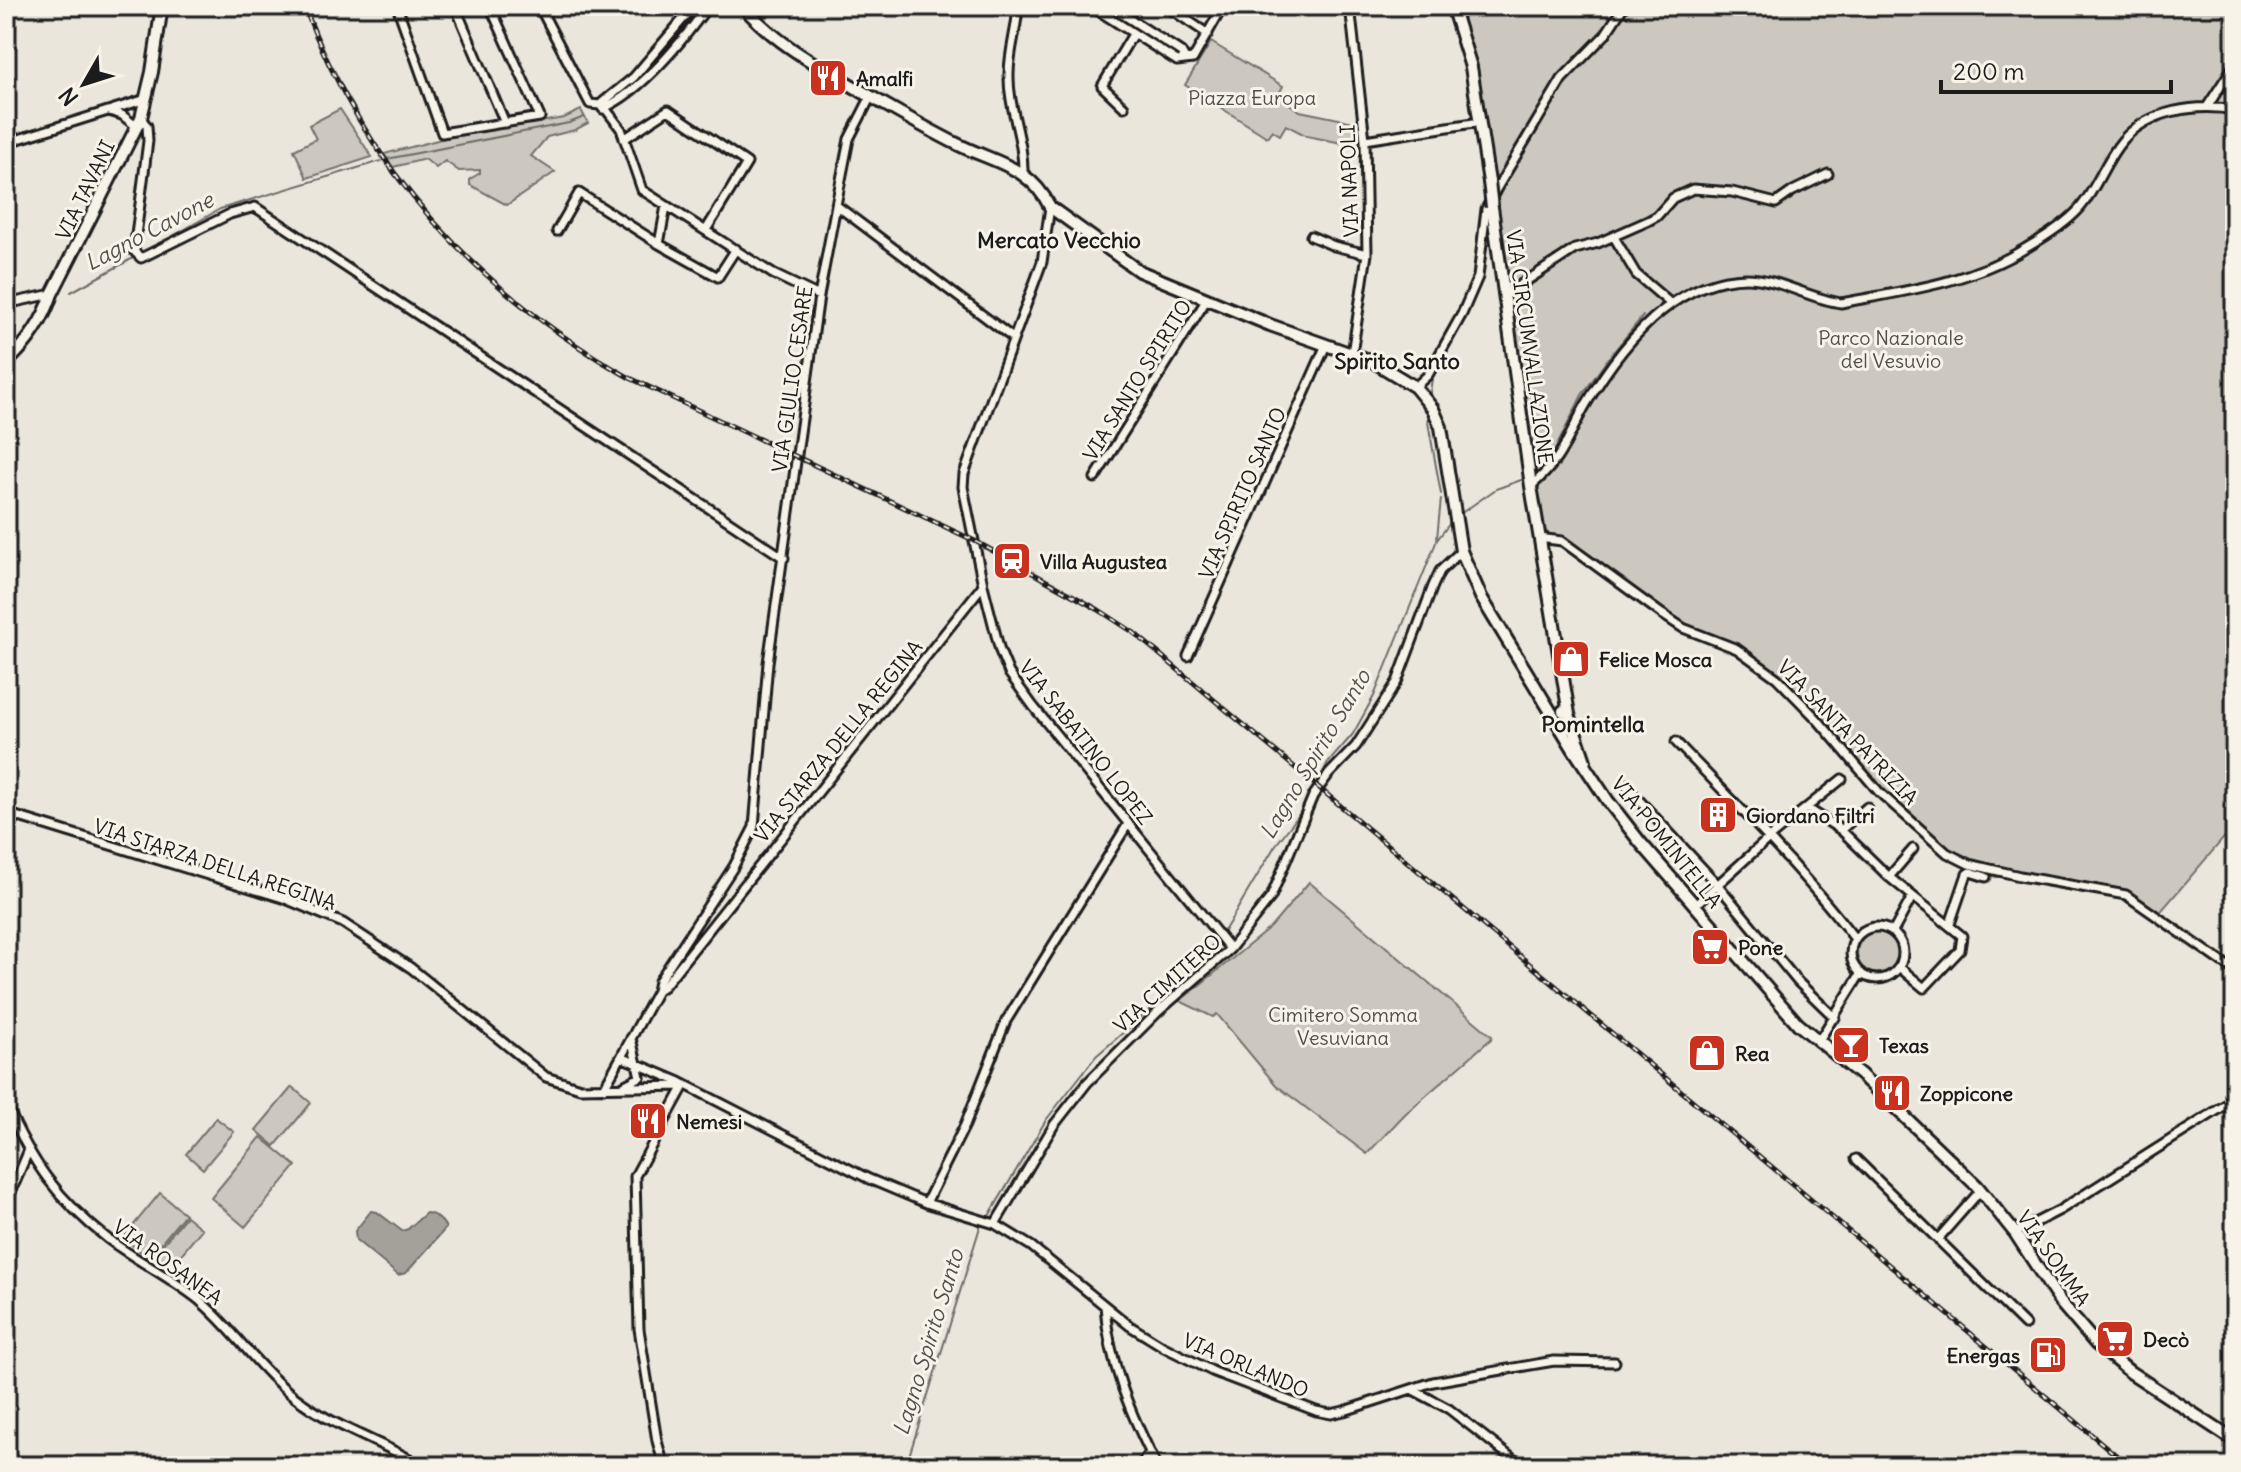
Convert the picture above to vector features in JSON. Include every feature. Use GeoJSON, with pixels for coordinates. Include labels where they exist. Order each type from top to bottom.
{"type":"FeatureCollection","features":[{"type":"Feature","properties":{"kind":"main road","name":"VIA TAVANI"},"geometry":{"type":"LineString","coordinates":[[6,363],[27,344],[47,310],[52,294],[139,122],[162,6]]}},
{"type":"Feature","properties":{"kind":"main road"},"geometry":{"type":"LineString","coordinates":[[743,6],[782,44],[959,145],[1023,173],[1043,193],[1050,207],[1139,271],[1374,362],[1415,387],[1433,409],[1441,427],[1461,551]]}},
{"type":"Feature","properties":{"kind":"main road","name":"VIA CIRCUMVALLAZIONE"},"geometry":{"type":"LineString","coordinates":[[1452,6],[1471,67],[1480,122],[1564,695],[1563,717]]}},
{"type":"Feature","properties":{"kind":"main road","name":"VIA POMINTELLA"},"geometry":{"type":"LineString","coordinates":[[1461,551],[1481,597],[1545,702],[1563,717],[1587,767],[1624,822],[1774,999],[1818,1042],[1861,1075]]}},
{"type":"Feature","properties":{"kind":"main road","name":"VIA SOMMA"},"geometry":{"type":"LineString","coordinates":[[1861,1075],[1981,1190],[2015,1233],[2060,1302],[2096,1344],[2130,1372],[2235,1441]]}},
{"type":"Feature","properties":{"kind":"street"},"geometry":{"type":"LineString","coordinates":[[397,6],[442,133],[540,117],[490,6]]}},
{"type":"Feature","properties":{"kind":"street"},"geometry":{"type":"LineString","coordinates":[[455,6],[505,123]]}},
{"type":"Feature","properties":{"kind":"street"},"geometry":{"type":"LineString","coordinates":[[539,6],[590,104],[604,106],[644,79],[695,25],[708,6]]}},
{"type":"Feature","properties":{"kind":"street"},"geometry":{"type":"LineString","coordinates":[[604,106],[634,77],[694,6]]}},
{"type":"Feature","properties":{"kind":"street"},"geometry":{"type":"LineString","coordinates":[[1018,6],[1009,75],[1012,113],[1022,148],[1023,173]]}},
{"type":"Feature","properties":{"kind":"street"},"geometry":{"type":"LineString","coordinates":[[1091,6],[1177,61],[1193,59],[1223,6]]}},
{"type":"Feature","properties":{"kind":"street"},"geometry":{"type":"LineString","coordinates":[[1110,6],[1181,52],[1185,59]]}},
{"type":"Feature","properties":{"kind":"street"},"geometry":{"type":"LineString","coordinates":[[1166,6],[1208,34]]}},
{"type":"Feature","properties":{"kind":"street","name":"VIA NAPOLI"},"geometry":{"type":"LineString","coordinates":[[1350,6],[1365,140],[1367,254],[1352,354]]}},
{"type":"Feature","properties":{"kind":"street"},"geometry":{"type":"LineString","coordinates":[[1415,387],[1428,375],[1462,314],[1478,277],[1486,209],[1497,188],[1562,79],[1605,35],[1624,6]]}},
{"type":"Feature","properties":{"kind":"street"},"geometry":{"type":"LineString","coordinates":[[1124,107],[1102,86],[1133,34]]}},
{"type":"Feature","properties":{"kind":"street"},"geometry":{"type":"LineString","coordinates":[[2207,107],[2235,64]]}},
{"type":"Feature","properties":{"kind":"street","name":"VIA GIULIO CESARE"},"geometry":{"type":"LineString","coordinates":[[784,558],[819,296],[836,205],[849,139],[871,96]]}},
{"type":"Feature","properties":{"kind":"street"},"geometry":{"type":"LineString","coordinates":[[6,143],[146,99]]}},
{"type":"Feature","properties":{"kind":"street"},"geometry":{"type":"LineString","coordinates":[[604,106],[621,129],[642,190],[773,274],[819,296]]}},
{"type":"Feature","properties":{"kind":"street"},"geometry":{"type":"LineString","coordinates":[[1531,486],[1559,458],[1611,365],[1645,327],[1690,291],[1723,281],[1749,278],[1778,284],[1822,301],[1841,303],[1955,281],[1983,271],[2025,249],[2073,216],[2122,141],[2141,125],[2171,112],[2207,107],[2235,110]]}},
{"type":"Feature","properties":{"kind":"street"},"geometry":{"type":"LineString","coordinates":[[624,139],[668,110],[747,163],[706,230]]}},
{"type":"Feature","properties":{"kind":"street"},"geometry":{"type":"LineString","coordinates":[[109,111],[147,126],[148,141],[134,251],[141,258],[230,214],[255,207],[784,558]]}},
{"type":"Feature","properties":{"kind":"street"},"geometry":{"type":"LineString","coordinates":[[1365,140],[1480,122]]}},
{"type":"Feature","properties":{"kind":"street"},"geometry":{"type":"LineString","coordinates":[[1505,295],[1575,249],[1614,237],[1657,216],[1673,198],[1693,189],[1732,192],[1776,203],[1828,174]]}},
{"type":"Feature","properties":{"kind":"street"},"geometry":{"type":"LineString","coordinates":[[557,231],[579,193],[718,277],[736,249]]}},
{"type":"Feature","properties":{"kind":"street"},"geometry":{"type":"LineString","coordinates":[[836,205],[1013,338]]}},
{"type":"Feature","properties":{"kind":"street"},"geometry":{"type":"LineString","coordinates":[[659,244],[666,206]]}},
{"type":"Feature","properties":{"kind":"street","name":"VIA SABATINO LOPEZ"},"geometry":{"type":"LineString","coordinates":[[1050,207],[1042,262],[964,474],[963,487],[983,585],[1009,673],[1230,949]]}},
{"type":"Feature","properties":{"kind":"street"},"geometry":{"type":"LineString","coordinates":[[1311,236],[1334,246],[1367,254]]}},
{"type":"Feature","properties":{"kind":"street"},"geometry":{"type":"LineString","coordinates":[[1614,237],[1636,274],[1671,304]]}},
{"type":"Feature","properties":{"kind":"street"},"geometry":{"type":"LineString","coordinates":[[6,304],[52,294]]}},
{"type":"Feature","properties":{"kind":"street","name":"VIA SANTO SPIRITO"},"geometry":{"type":"LineString","coordinates":[[1095,478],[1207,299]]}},
{"type":"Feature","properties":{"kind":"street","name":"VIA SPIRITO SANTO"},"geometry":{"type":"LineString","coordinates":[[1188,656],[1326,345]]}},
{"type":"Feature","properties":{"kind":"street","name":"VIA SANTA PATRIZIA"},"geometry":{"type":"LineString","coordinates":[[1539,538],[1562,541],[1683,628],[1737,649],[1768,671],[1817,719],[1879,792],[1947,853],[1969,864],[2126,895],[2235,971]]}},
{"type":"Feature","properties":{"kind":"street","name":"VIA CIMITERO"},"geometry":{"type":"LineString","coordinates":[[995,1224],[1054,1125],[1087,1083],[1159,1011],[1230,949],[1271,897],[1313,796],[1356,746],[1397,682],[1440,571],[1461,551]]}},
{"type":"Feature","properties":{"kind":"street","name":"VIA STARZA DELLA REGINA"},"geometry":{"type":"LineString","coordinates":[[604,1088],[657,991],[659,981],[734,866],[754,827],[768,663],[784,558]]}},
{"type":"Feature","properties":{"kind":"street","name":"VIA STARZA DELLA REGINA"},"geometry":{"type":"LineString","coordinates":[[657,991],[983,585]]}},
{"type":"Feature","properties":{"kind":"street"},"geometry":{"type":"LineString","coordinates":[[1676,742],[1769,838],[1855,939]]}},
{"type":"Feature","properties":{"kind":"street"},"geometry":{"type":"LineString","coordinates":[[1694,906],[1769,838],[1842,779]]}},
{"type":"Feature","properties":{"kind":"street"},"geometry":{"type":"LineString","coordinates":[[1624,784],[1717,884],[1798,982],[1835,1018]]}},
{"type":"Feature","properties":{"kind":"street"},"geometry":{"type":"LineString","coordinates":[[1841,830],[1867,807]]}},
{"type":"Feature","properties":{"kind":"street"},"geometry":{"type":"LineString","coordinates":[[1807,808],[1841,830],[1889,877],[1962,936],[1960,950],[1924,988],[1899,967]]}},
{"type":"Feature","properties":{"kind":"street","name":"VIA STARZA DELLA REGINA"},"geometry":{"type":"LineString","coordinates":[[6,813],[315,910],[367,936],[546,1077],[580,1088],[684,1086]]}},
{"type":"Feature","properties":{"kind":"street"},"geometry":{"type":"LineString","coordinates":[[926,1203],[965,1125],[1006,1021],[1128,824]]}},
{"type":"Feature","properties":{"kind":"street"},"geometry":{"type":"LineString","coordinates":[[1889,877],[1913,849]]}},
{"type":"Feature","properties":{"kind":"street"},"geometry":{"type":"LineString","coordinates":[[1950,924],[1967,874],[1970,872],[1986,877]]}},
{"type":"Feature","properties":{"kind":"street"},"geometry":{"type":"LineString","coordinates":[[1893,932],[1912,897]]}},
{"type":"Feature","properties":{"kind":"street"},"geometry":{"type":"LineString","coordinates":[[1877,927],[1893,932],[1904,952],[1899,967],[1886,978],[1868,977],[1861,973],[1853,961],[1855,939],[1861,932],[1877,927]]}},
{"type":"Feature","properties":{"kind":"street"},"geometry":{"type":"LineString","coordinates":[[1818,1042],[1861,973]]}},
{"type":"Feature","properties":{"kind":"street"},"geometry":{"type":"LineString","coordinates":[[621,1087],[640,1077],[631,1036]]}},
{"type":"Feature","properties":{"kind":"street","name":"VIA STARZA DELLA REGINA"},"geometry":{"type":"LineString","coordinates":[[621,1057],[869,1179],[926,1203],[995,1224]]}},
{"type":"Feature","properties":{"kind":"street"},"geometry":{"type":"LineString","coordinates":[[664,1466],[639,1329],[635,1176],[684,1086]]}},
{"type":"Feature","properties":{"kind":"street"},"geometry":{"type":"LineString","coordinates":[[2015,1233],[2060,1210],[2235,1099]]}},
{"type":"Feature","properties":{"kind":"street","name":"VIA ROSANEA"},"geometry":{"type":"LineString","coordinates":[[6,1104],[28,1152],[44,1177],[65,1201],[109,1240],[197,1299],[257,1362],[303,1404],[422,1466]]}},
{"type":"Feature","properties":{"kind":"street"},"geometry":{"type":"LineString","coordinates":[[6,1204],[28,1152]]}},
{"type":"Feature","properties":{"kind":"street"},"geometry":{"type":"LineString","coordinates":[[1856,1159],[2025,1325]]}},
{"type":"Feature","properties":{"kind":"street"},"geometry":{"type":"LineString","coordinates":[[1938,1239],[1981,1190]]}},
{"type":"Feature","properties":{"kind":"street","name":"VIA ORLANDO"},"geometry":{"type":"LineString","coordinates":[[995,1224],[1031,1246],[1145,1336],[1182,1358],[1316,1411],[1331,1414],[1433,1382],[1554,1361],[1615,1362]]}},
{"type":"Feature","properties":{"kind":"street"},"geometry":{"type":"LineString","coordinates":[[1105,1306],[1113,1363],[1157,1466]]}},
{"type":"Feature","properties":{"kind":"street"},"geometry":{"type":"LineString","coordinates":[[1412,1390],[1449,1409],[1522,1466]]}},
{"type":"Feature","properties":{"kind":"street"},"geometry":{"type":"LineString","coordinates":[[1140,1466],[1150,1453]]}},
{"type":"Feature","properties":{"kind":"green space","name":"Parco Nazionale del Vesuvio"},"geometry":{"type":"Polygon","coordinates":[[[1450,6],[2235,6],[2235,825],[2157,916],[2125,896],[1996,877],[1971,868],[1875,791],[1800,703],[1763,669],[1715,642],[1674,627],[1532,521],[1467,59],[1450,6]]]}},
{"type":"Feature","properties":{"kind":"green space","name":"Piazza Europa"},"geometry":{"type":"Polygon","coordinates":[[[1211,42],[1283,86],[1278,96],[1300,111],[1354,122],[1357,146],[1307,136],[1286,125],[1280,135],[1272,130],[1267,137],[1185,85],[1211,42]]]}},
{"type":"Feature","properties":{"kind":"green space"},"geometry":{"type":"Polygon","coordinates":[[[340,109],[372,157],[307,178],[294,150],[316,139],[309,125],[340,109]]]}},
{"type":"Feature","properties":{"kind":"green space"},"geometry":{"type":"Polygon","coordinates":[[[581,110],[588,123],[575,130],[547,137],[531,156],[555,172],[507,205],[470,185],[470,179],[480,170],[459,171],[445,161],[436,168],[425,159],[393,167],[384,154],[445,138],[564,118],[581,110]]]}},
{"type":"Feature","properties":{"kind":"green space","name":"Cimitero Somma Vesuviana"},"geometry":{"type":"Polygon","coordinates":[[[1309,882],[1492,1036],[1405,1114],[1367,1154],[1276,1085],[1217,1014],[1213,1017],[1180,1001],[1271,927],[1309,882]]]}},
{"type":"Feature","properties":{"kind":"green space"},"geometry":{"type":"Polygon","coordinates":[[[1878,932],[1893,938],[1899,953],[1893,968],[1878,974],[1863,968],[1857,953],[1863,938],[1878,932]]]}},
{"type":"Feature","properties":{"kind":"green space"},"geometry":{"type":"Polygon","coordinates":[[[292,1087],[311,1103],[275,1146],[256,1130],[292,1087]]]}},
{"type":"Feature","properties":{"kind":"green space"},"geometry":{"type":"Polygon","coordinates":[[[216,1118],[234,1132],[203,1169],[186,1154],[216,1118]]]}},
{"type":"Feature","properties":{"kind":"green space"},"geometry":{"type":"Polygon","coordinates":[[[261,1137],[296,1166],[245,1227],[211,1198],[261,1137]]]}},
{"type":"Feature","properties":{"kind":"green space"},"geometry":{"type":"Polygon","coordinates":[[[160,1193],[185,1214],[149,1258],[123,1238],[160,1193]]]}},
{"type":"Feature","properties":{"kind":"green space"},"geometry":{"type":"Polygon","coordinates":[[[186,1216],[202,1229],[171,1267],[155,1254],[186,1216]]]}},
{"type":"Feature","properties":{"kind":"shaded area"},"geometry":{"type":"Polygon","coordinates":[[[371,1211],[377,1212],[402,1231],[426,1213],[438,1218],[446,1228],[406,1273],[398,1275],[356,1240],[355,1231],[371,1211]]]}},
{"type":"Feature","properties":{"kind":"waterway","name":"Lagno Cavone"},"geometry":{"type":"LineString","coordinates":[[387,159],[569,123],[584,117]]}},
{"type":"Feature","properties":{"kind":"waterway","name":"Lagno Cavone"},"geometry":{"type":"LineString","coordinates":[[145,252],[220,209],[381,161]]}},
{"type":"Feature","properties":{"kind":"waterway","name":"Lagno Cavone"},"geometry":{"type":"LineString","coordinates":[[71,292],[135,257]]}},
{"type":"Feature","properties":{"kind":"waterway"},"geometry":{"type":"LineString","coordinates":[[1535,476],[1554,452],[1582,395],[1643,316]]}},
{"type":"Feature","properties":{"kind":"waterway"},"geometry":{"type":"LineString","coordinates":[[1430,393],[1432,378]]}},
{"type":"Feature","properties":{"kind":"waterway"},"geometry":{"type":"LineString","coordinates":[[1428,410],[1441,494]]}},
{"type":"Feature","properties":{"kind":"waterway"},"geometry":{"type":"LineString","coordinates":[[1460,514],[1496,489],[1524,479]]}},
{"type":"Feature","properties":{"kind":"waterway"},"geometry":{"type":"LineString","coordinates":[[1437,538],[1441,499]]}},
{"type":"Feature","properties":{"kind":"waterway","name":"Lagno Spirito Santo"},"geometry":{"type":"LineString","coordinates":[[1223,933],[1328,763],[1353,734],[1374,696],[1437,540],[1450,523]]}},
{"type":"Feature","properties":{"kind":"waterway","name":"Lagno Spirito Santo"},"geometry":{"type":"LineString","coordinates":[[989,1216],[1046,1120],[1096,1056],[1168,994],[1217,940]]}},
{"type":"Feature","properties":{"kind":"waterway","name":"Lagno Spirito Santo"},"geometry":{"type":"LineString","coordinates":[[906,1466],[980,1227]]}},
{"type":"Feature","properties":{"kind":"railway"},"geometry":{"type":"LineString","coordinates":[[304,6],[330,65],[360,121],[395,173],[434,221],[477,266],[524,307],[630,378],[975,541],[1133,632],[2129,1466]]}},
{"type":"Feature","properties":{"kind":"place","name":"Amalfi"},"geometry":{"type":"Point","coordinates":[828,78]}},
{"type":"Feature","properties":{"kind":"place","name":"Villa Augustea"},"geometry":{"type":"Point","coordinates":[1012,561]}},
{"type":"Feature","properties":{"kind":"place","name":"Felice Mosca"},"geometry":{"type":"Point","coordinates":[1571,659]}},
{"type":"Feature","properties":{"kind":"place","name":"Giordano Filtri"},"geometry":{"type":"Point","coordinates":[1718,815]}},
{"type":"Feature","properties":{"kind":"place","name":"Pone"},"geometry":{"type":"Point","coordinates":[1710,947]}},
{"type":"Feature","properties":{"kind":"place","name":"Texas"},"geometry":{"type":"Point","coordinates":[1851,1045]}},
{"type":"Feature","properties":{"kind":"place","name":"Rea"},"geometry":{"type":"Point","coordinates":[1707,1053]}},
{"type":"Feature","properties":{"kind":"place","name":"Zoppicone"},"geometry":{"type":"Point","coordinates":[1892,1093]}},
{"type":"Feature","properties":{"kind":"place","name":"Nemesi"},"geometry":{"type":"Point","coordinates":[648,1121]}},
{"type":"Feature","properties":{"kind":"place","name":"Decò"},"geometry":{"type":"Point","coordinates":[2115,1339]}},
{"type":"Feature","properties":{"kind":"place","name":"Energas"},"geometry":{"type":"Point","coordinates":[2048,1355]}},
{"type":"Feature","properties":{"kind":"district","name":"Mercato Vecchio"},"geometry":{"type":"Point","coordinates":[1059,240]}},
{"type":"Feature","properties":{"kind":"district","name":"Spirito Santo"},"geometry":{"type":"Point","coordinates":[1397,361]}},
{"type":"Feature","properties":{"kind":"district","name":"Pomintella"},"geometry":{"type":"Point","coordinates":[1593,724]}}]}
